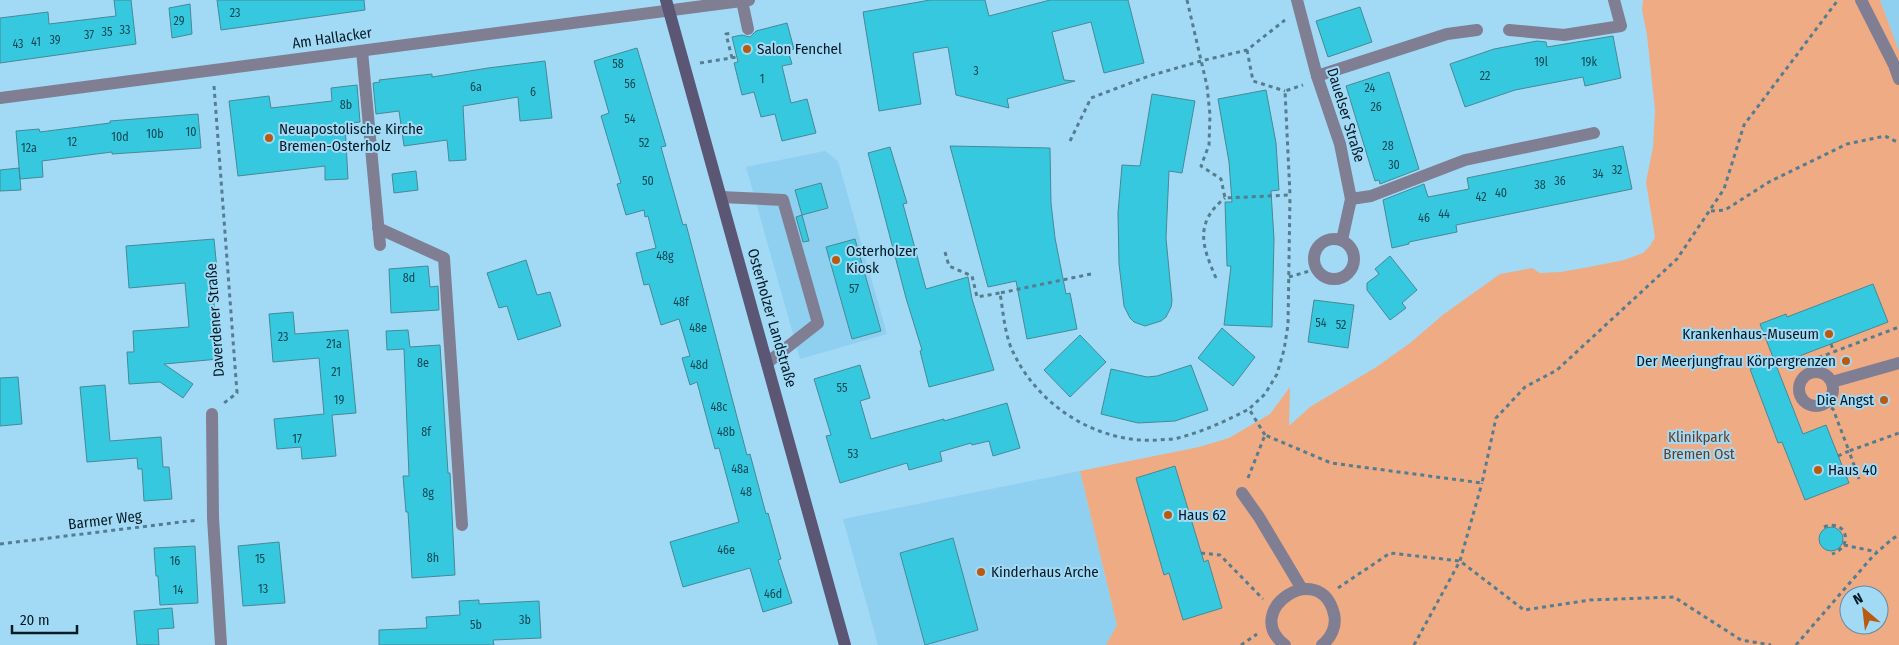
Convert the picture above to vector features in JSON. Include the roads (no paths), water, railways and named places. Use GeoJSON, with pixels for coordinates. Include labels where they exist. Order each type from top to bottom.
{"type":"FeatureCollection","features":[{"type":"Feature","properties":{"kind":"main road","name":"Osterholzer Landstraße"},"geometry":{"type":"LineString","coordinates":[[667,5],[845,645]]}},
{"type":"Feature","properties":{"kind":"street"},"geometry":{"type":"LineString","coordinates":[[746,0],[748,29]]}},
{"type":"Feature","properties":{"kind":"street","name":"Am Hallacker"},"geometry":{"type":"LineString","coordinates":[[0,98],[362,51],[667,5],[746,0]]}},
{"type":"Feature","properties":{"kind":"street"},"geometry":{"type":"LineString","coordinates":[[1509,30],[1564,35],[1620,26],[1614,0]]}},
{"type":"Feature","properties":{"kind":"street"},"geometry":{"type":"LineString","coordinates":[[1861,0],[1894,65],[1899,79]]}},
{"type":"Feature","properties":{"kind":"street","name":"Dauelser Straße"},"geometry":{"type":"LineString","coordinates":[[1298,4],[1317,78],[1340,144],[1351,199],[1342,240]]}},
{"type":"Feature","properties":{"kind":"street"},"geometry":{"type":"LineString","coordinates":[[1317,78],[1447,34],[1477,30]]}},
{"type":"Feature","properties":{"kind":"street"},"geometry":{"type":"LineString","coordinates":[[362,51],[380,245]]}},
{"type":"Feature","properties":{"kind":"street"},"geometry":{"type":"LineString","coordinates":[[1351,199],[1371,196],[1465,160],[1594,132]]}},
{"type":"Feature","properties":{"kind":"street"},"geometry":{"type":"LineString","coordinates":[[721,197],[783,200],[818,323],[767,363]]}},
{"type":"Feature","properties":{"kind":"street"},"geometry":{"type":"LineString","coordinates":[[378,228],[444,258],[462,525]]}},
{"type":"Feature","properties":{"kind":"street"},"geometry":{"type":"LineString","coordinates":[[1342,240],[1349,245],[1353,252],[1354,261],[1352,269],[1338,279],[1330,279],[1316,269],[1315,253],[1325,241],[1342,240]]}},
{"type":"Feature","properties":{"kind":"street"},"geometry":{"type":"LineString","coordinates":[[1832,382],[1899,363]]}},
{"type":"Feature","properties":{"kind":"street"},"geometry":{"type":"LineString","coordinates":[[1811,373],[1825,374],[1832,382],[1831,396],[1824,404],[1813,406],[1804,401],[1800,396],[1802,379],[1811,373]]}},
{"type":"Feature","properties":{"kind":"street"},"geometry":{"type":"LineString","coordinates":[[212,414],[213,518],[221,645]]}},
{"type":"Feature","properties":{"kind":"street"},"geometry":{"type":"LineString","coordinates":[[1242,492],[1302,589]]}},
{"type":"Feature","properties":{"kind":"street"},"geometry":{"type":"LineString","coordinates":[[1285,645],[1276,634],[1272,622],[1274,610],[1280,600],[1290,592],[1302,589],[1314,591],[1324,596],[1332,606],[1335,618],[1333,630],[1326,644]]}},
{"type":"Feature","properties":{"kind":"place","name":"Salon Fenchel"},"geometry":{"type":"Point","coordinates":[747,49]}},
{"type":"Feature","properties":{"kind":"place","name":"Neuapostolische Kirche Bremen-Osterholz"},"geometry":{"type":"Point","coordinates":[269,138]}},
{"type":"Feature","properties":{"kind":"place","name":"Osterholzer Kiosk"},"geometry":{"type":"Point","coordinates":[836,260]}},
{"type":"Feature","properties":{"kind":"place","name":"Krankenhaus-Museum"},"geometry":{"type":"Point","coordinates":[1829,334]}},
{"type":"Feature","properties":{"kind":"place","name":"Der Meerjungfrau Körpergrenzen"},"geometry":{"type":"Point","coordinates":[1846,361]}},
{"type":"Feature","properties":{"kind":"place","name":"Die Angst"},"geometry":{"type":"Point","coordinates":[1884,400]}},
{"type":"Feature","properties":{"kind":"place","name":"Haus 40"},"geometry":{"type":"Point","coordinates":[1818,470]}},
{"type":"Feature","properties":{"kind":"place","name":"Haus 62"},"geometry":{"type":"Point","coordinates":[1168,515]}},
{"type":"Feature","properties":{"kind":"place","name":"Kinderhaus Arche"},"geometry":{"type":"Point","coordinates":[981,572]}},
{"type":"Feature","properties":{"kind":"park label","name":"Klinikpark Bremen Ost"},"geometry":{"type":"Point","coordinates":[1699,446]}}]}
